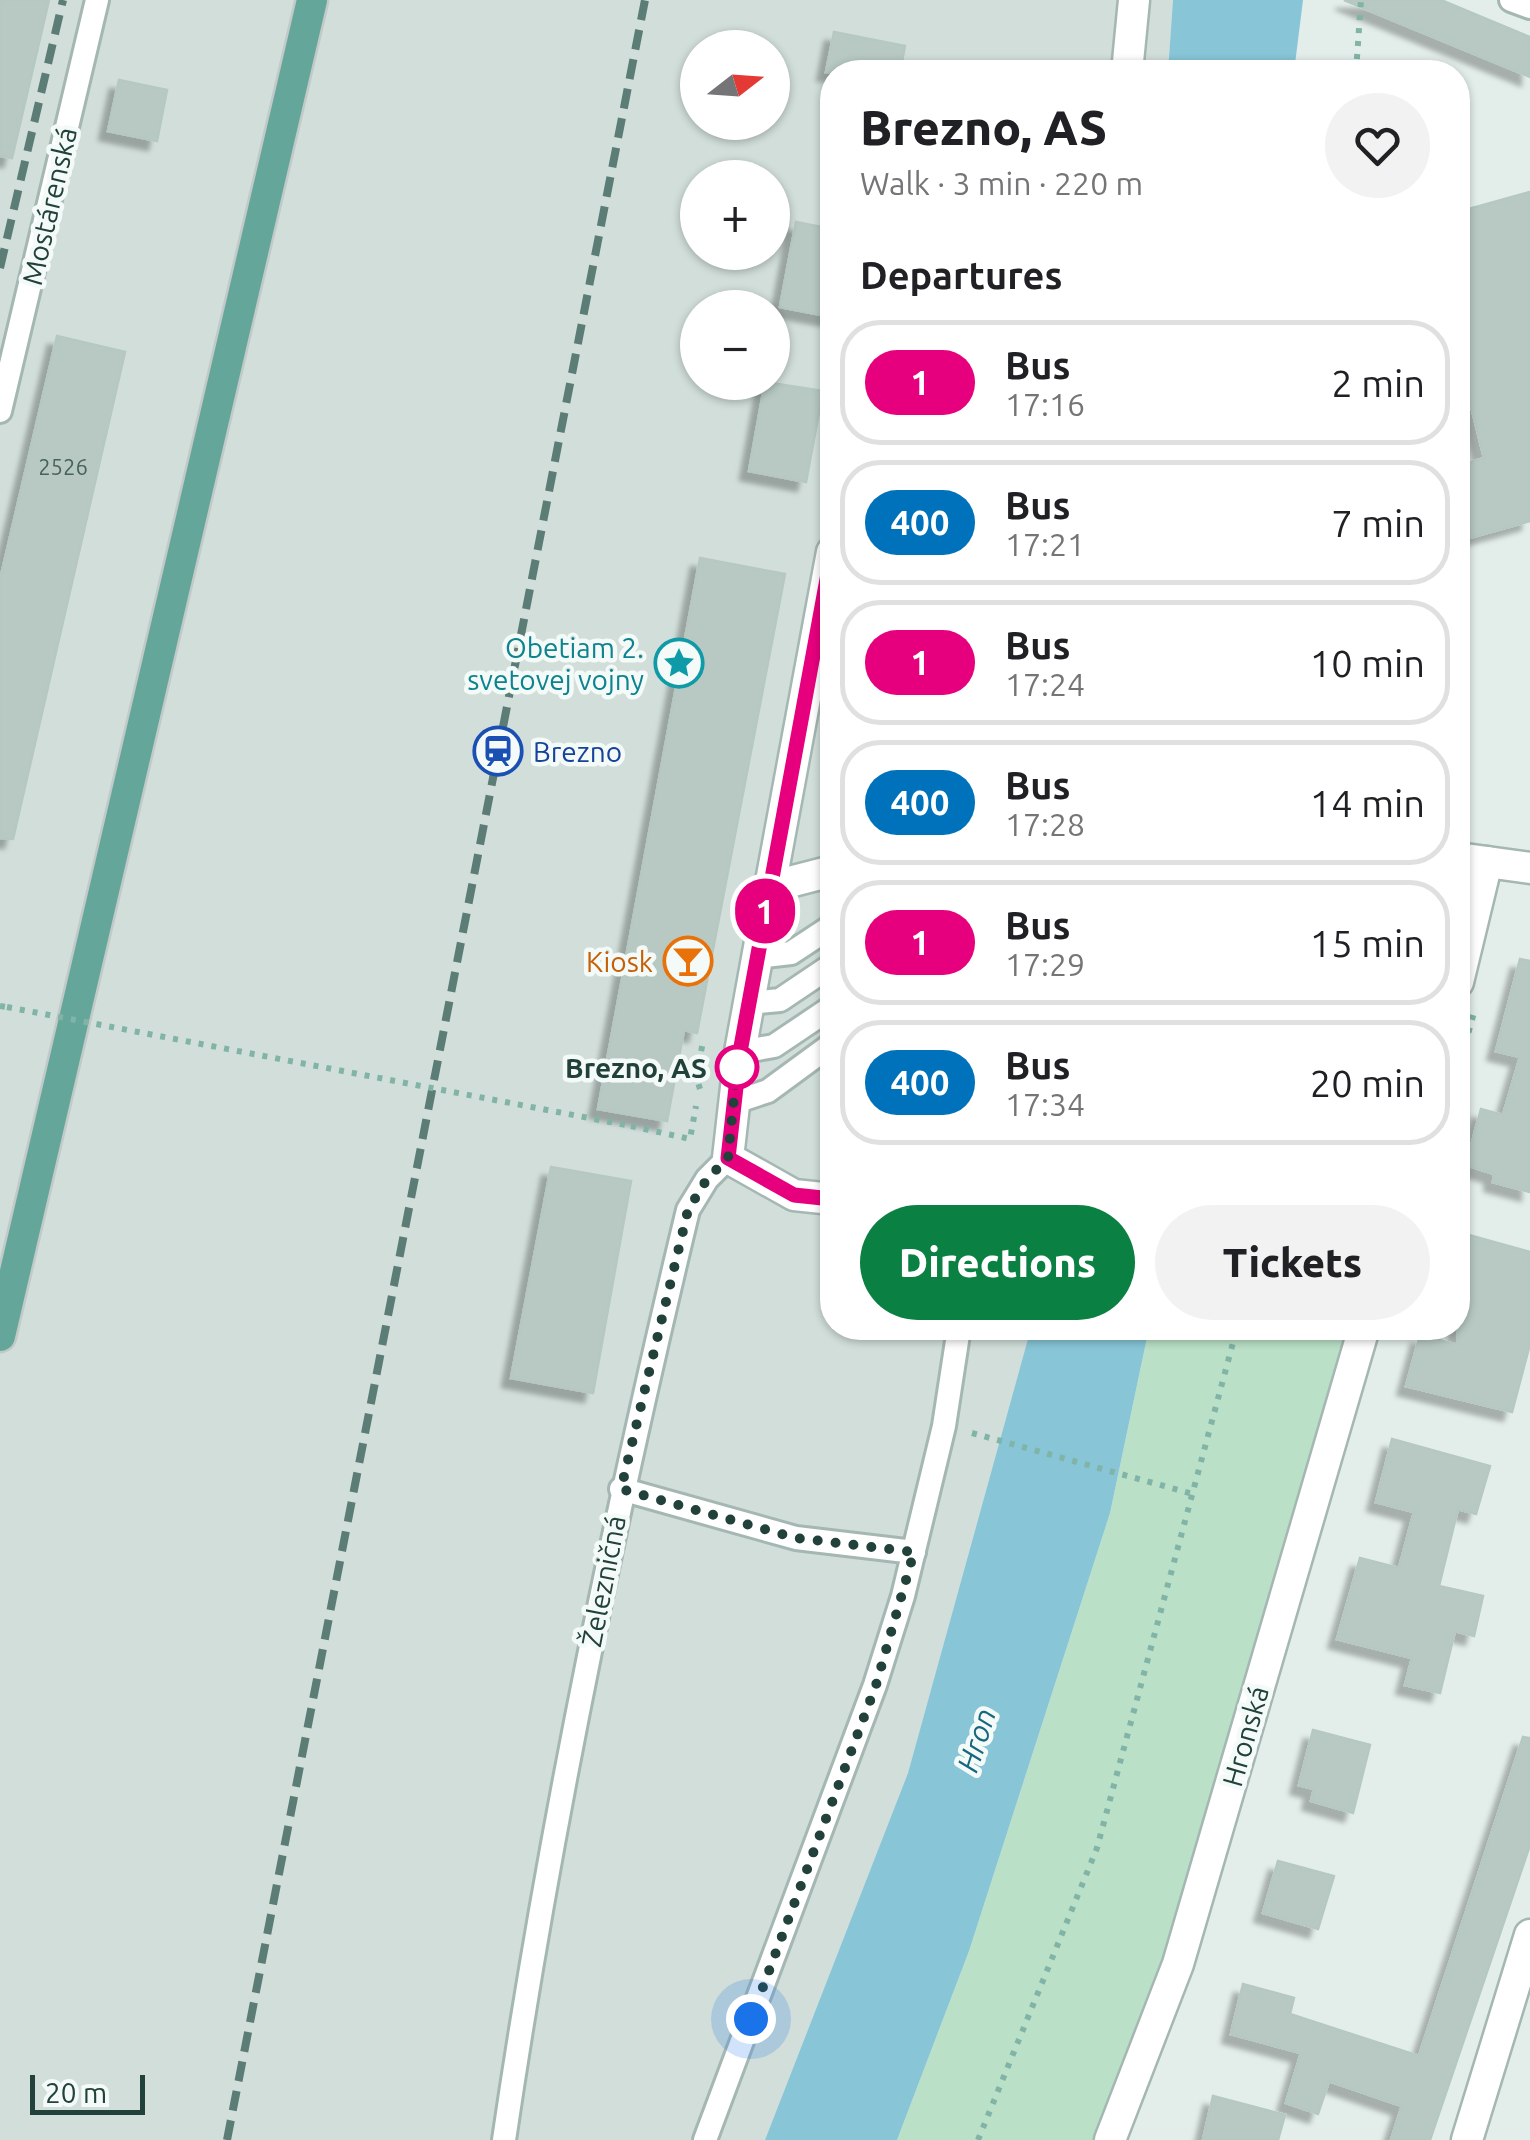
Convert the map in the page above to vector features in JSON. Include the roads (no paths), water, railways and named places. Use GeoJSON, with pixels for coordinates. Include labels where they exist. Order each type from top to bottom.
{"type":"FeatureCollection","features":[{"type":"Feature","properties":{"kind":"main road"},"geometry":{"type":"LineString","coordinates":[[0,1336],[312,0]]}},
{"type":"Feature","properties":{"kind":"street"},"geometry":{"type":"LineString","coordinates":[[1128,60],[1134,0]]}},
{"type":"Feature","properties":{"kind":"street"},"geometry":{"type":"LineString","coordinates":[[820,617],[748,1002],[728,1158],[794,1195],[820,1198]]}},
{"type":"Feature","properties":{"kind":"street"},"geometry":{"type":"LineString","coordinates":[[1472,860],[1530,868]]}},
{"type":"Feature","properties":{"kind":"street"},"geometry":{"type":"LineString","coordinates":[[770,887],[820,874]]}},
{"type":"Feature","properties":{"kind":"street","name":"Hronská"},"geometry":{"type":"LineString","coordinates":[[1110,2140],[1178,1964],[1360,1340]]}},
{"type":"Feature","properties":{"kind":"street"},"geometry":{"type":"LineString","coordinates":[[1467,2140],[1530,1935]]}},
{"type":"Feature","properties":{"kind":"lane","name":"Mostárenská"},"geometry":{"type":"LineString","coordinates":[[0,411],[98,0]]}},
{"type":"Feature","properties":{"kind":"lane"},"geometry":{"type":"LineString","coordinates":[[1512,0],[1530,7]]}},
{"type":"Feature","properties":{"kind":"lane"},"geometry":{"type":"LineString","coordinates":[[756,957],[791,953],[820,934]]}},
{"type":"Feature","properties":{"kind":"lane"},"geometry":{"type":"LineString","coordinates":[[748,1002],[780,1000],[820,973]]}},
{"type":"Feature","properties":{"kind":"lane"},"geometry":{"type":"LineString","coordinates":[[740,1052],[774,1046],[820,1014]]}},
{"type":"Feature","properties":{"kind":"lane"},"geometry":{"type":"LineString","coordinates":[[732,1104],[768,1092],[820,1053]]}},
{"type":"Feature","properties":{"kind":"lane","name":"Železničná"},"geometry":{"type":"LineString","coordinates":[[504,2140],[539,1902],[621,1489],[688,1210],[707,1179],[728,1158]]}},
{"type":"Feature","properties":{"kind":"lane"},"geometry":{"type":"LineString","coordinates":[[705,2140],[876,1685],[944,1426],[958,1340]]}},
{"type":"Feature","properties":{"kind":"lane"},"geometry":{"type":"LineString","coordinates":[[621,1489],[796,1538],[914,1552]]}},
{"type":"Feature","properties":{"kind":"water"},"geometry":{"type":"Polygon","coordinates":[[[1173,0],[1303,0],[1296,60],[1169,60],[1173,0]]]}},
{"type":"Feature","properties":{"kind":"water","name":"Hron"},"geometry":{"type":"Polygon","coordinates":[[[1028,1340],[1146,1340],[1110,1513],[969,1951],[897,2140],[765,2140],[908,1773],[1028,1340]]]}},
{"type":"Feature","properties":{"kind":"railway"},"geometry":{"type":"LineString","coordinates":[[0,268],[63,0]]}},
{"type":"Feature","properties":{"kind":"railway"},"geometry":{"type":"LineString","coordinates":[[227,2140],[645,0]]}},
{"type":"Feature","properties":{"kind":"place","name":"Obetiam 2. svetovej vojny"},"geometry":{"type":"Point","coordinates":[679,663]}},
{"type":"Feature","properties":{"kind":"place","name":"Brezno"},"geometry":{"type":"Point","coordinates":[498,751]}},
{"type":"Feature","properties":{"kind":"place","name":"Kiosk"},"geometry":{"type":"Point","coordinates":[688,961]}},
{"type":"Feature","properties":{"kind":"place","name":"Brezno, AS"},"geometry":{"type":"Point","coordinates":[737,1067]}}]}
